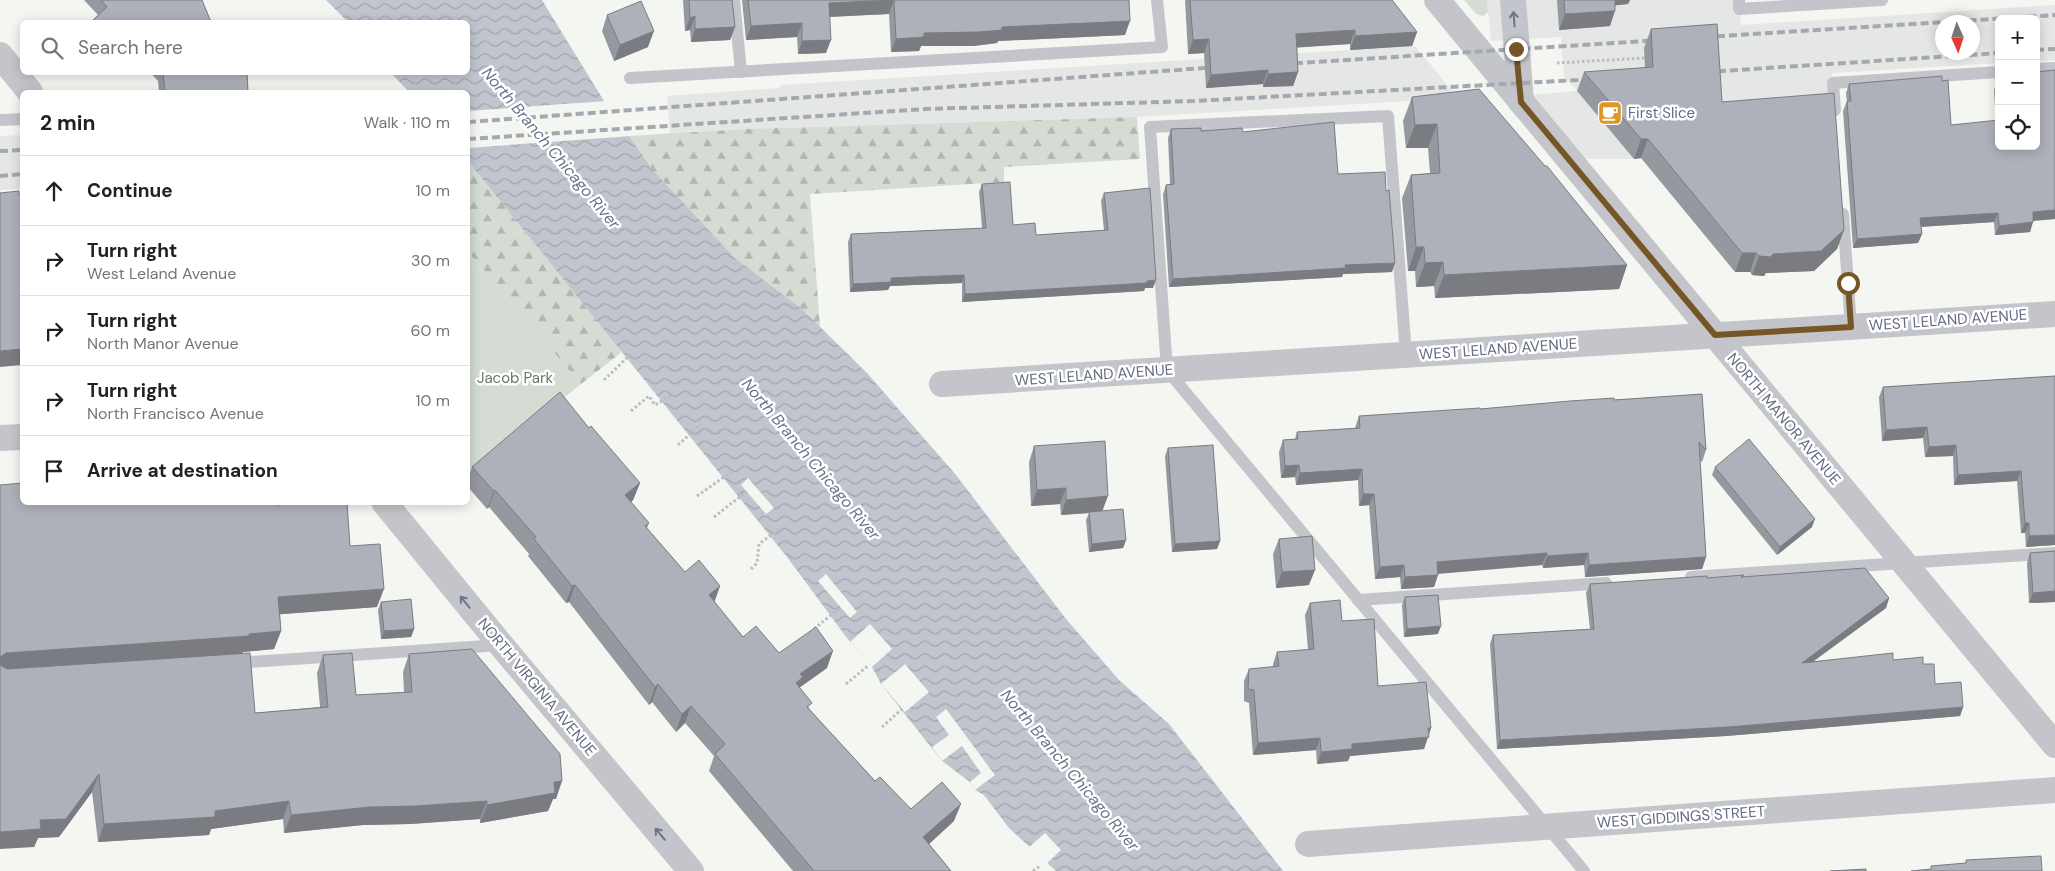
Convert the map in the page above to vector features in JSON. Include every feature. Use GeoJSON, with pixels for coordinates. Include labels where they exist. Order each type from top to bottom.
{"type":"FeatureCollection","features":[{"type":"Feature","properties":{"kind":"street","name":"NORTH MANOR AVENUE"},"geometry":{"type":"LineString","coordinates":[[1437,0],[2055,745]]}},
{"type":"Feature","properties":{"kind":"street"},"geometry":{"type":"LineString","coordinates":[[1513,0],[1521,102]]}},
{"type":"Feature","properties":{"kind":"street"},"geometry":{"type":"LineString","coordinates":[[0,55],[28,90]]}},
{"type":"Feature","properties":{"kind":"street","name":"WEST LELAND AVENUE"},"geometry":{"type":"LineString","coordinates":[[942,384],[2055,314]]}},
{"type":"Feature","properties":{"kind":"street"},"geometry":{"type":"LineString","coordinates":[[0,438],[20,437]]}},
{"type":"Feature","properties":{"kind":"street","name":"NORTH VIRGINIA AVENUE"},"geometry":{"type":"LineString","coordinates":[[386,505],[691,871]]}},
{"type":"Feature","properties":{"kind":"street","name":"WEST GIDDINGS STREET"},"geometry":{"type":"LineString","coordinates":[[1308,844],[2055,790]]}},
{"type":"Feature","properties":{"kind":"lane"},"geometry":{"type":"LineString","coordinates":[[734,0],[741,72]]}},
{"type":"Feature","properties":{"kind":"lane"},"geometry":{"type":"LineString","coordinates":[[630,78],[1162,47],[1157,0]]}},
{"type":"Feature","properties":{"kind":"lane"},"geometry":{"type":"LineString","coordinates":[[1739,0],[1739,9],[1882,0]]}},
{"type":"Feature","properties":{"kind":"lane"},"geometry":{"type":"LineString","coordinates":[[2040,69],[2055,68]]}},
{"type":"Feature","properties":{"kind":"lane"},"geometry":{"type":"LineString","coordinates":[[1836,127],[1833,83],[1995,72]]}},
{"type":"Feature","properties":{"kind":"lane"},"geometry":{"type":"LineString","coordinates":[[1406,355],[1388,116],[1150,127],[1167,370],[1584,871]]}},
{"type":"Feature","properties":{"kind":"lane"},"geometry":{"type":"LineString","coordinates":[[0,120],[20,119]]}},
{"type":"Feature","properties":{"kind":"lane"},"geometry":{"type":"LineString","coordinates":[[1842,204],[1851,327]]}},
{"type":"Feature","properties":{"kind":"lane"},"geometry":{"type":"LineString","coordinates":[[1680,578],[2055,552]]}},
{"type":"Feature","properties":{"kind":"lane"},"geometry":{"type":"LineString","coordinates":[[1358,600],[1622,582]]}},
{"type":"Feature","properties":{"kind":"lane"},"geometry":{"type":"LineString","coordinates":[[217,664],[501,645]]}},
{"type":"Feature","properties":{"kind":"path"},"geometry":{"type":"LineString","coordinates":[[1558,64],[1645,58]]}},
{"type":"Feature","properties":{"kind":"path"},"geometry":{"type":"LineString","coordinates":[[604,380],[632,353]]}},
{"type":"Feature","properties":{"kind":"path"},"geometry":{"type":"LineString","coordinates":[[631,411],[649,396],[655,405],[674,394]]}},
{"type":"Feature","properties":{"kind":"path"},"geometry":{"type":"LineString","coordinates":[[678,445],[701,424]]}},
{"type":"Feature","properties":{"kind":"path"},"geometry":{"type":"LineString","coordinates":[[698,496],[734,470]]}},
{"type":"Feature","properties":{"kind":"path"},"geometry":{"type":"LineString","coordinates":[[714,517],[746,492]]}},
{"type":"Feature","properties":{"kind":"path"},"geometry":{"type":"LineString","coordinates":[[751,569],[757,563],[759,544],[779,529]]}},
{"type":"Feature","properties":{"kind":"path"},"geometry":{"type":"LineString","coordinates":[[812,630],[841,607]]}},
{"type":"Feature","properties":{"kind":"path"},"geometry":{"type":"LineString","coordinates":[[846,684],[869,664]]}},
{"type":"Feature","properties":{"kind":"path"},"geometry":{"type":"LineString","coordinates":[[882,727],[902,709]]}},
{"type":"Feature","properties":{"kind":"path"},"geometry":{"type":"LineString","coordinates":[[1033,871],[1040,866]]}},
{"type":"Feature","properties":{"kind":"shaded area"},"geometry":{"type":"Polygon","coordinates":[[[1487,0],[1739,0],[1741,25],[2055,5],[2055,60],[2040,61],[2040,15],[1995,15],[1995,63],[1832,73],[1838,144],[1634,159],[1580,159],[1519,96],[1577,91],[1564,76],[1561,37],[1491,41],[1487,0]]]}},
{"type":"Feature","properties":{"kind":"shaded area"},"geometry":{"type":"Polygon","coordinates":[[[1415,46],[1458,98],[1137,117],[747,129],[670,134],[667,96],[779,88],[780,85],[1415,46]]]}},
{"type":"Feature","properties":{"kind":"shaded area"},"geometry":{"type":"Polygon","coordinates":[[[20,135],[20,189],[0,190],[0,136],[20,135]]]}},
{"type":"Feature","properties":{"kind":"green space"},"geometry":{"type":"Polygon","coordinates":[[[1464,0],[1487,0],[1488,12],[1483,16],[1476,14],[1464,0]]]}},
{"type":"Feature","properties":{"kind":"green space"},"geometry":{"type":"Polygon","coordinates":[[[1137,117],[1140,159],[1004,167],[1004,182],[810,194],[820,327],[802,309],[735,258],[652,169],[628,136],[747,129],[1137,117]]]}},
{"type":"Feature","properties":{"kind":"green space"},"geometry":{"type":"Polygon","coordinates":[[[470,163],[622,352],[581,384],[470,254],[470,163]]]}},
{"type":"Feature","properties":{"kind":"green space","name":"Jacob Park"},"geometry":{"type":"Polygon","coordinates":[[[470,254],[581,384],[470,472],[470,254]]]}},
{"type":"Feature","properties":{"kind":"water","name":"North Branch Chicago River"},"geometry":{"type":"Polygon","coordinates":[[[326,0],[542,0],[604,101],[652,169],[735,258],[802,309],[867,373],[956,475],[1066,619],[1119,680],[1169,724],[1283,871],[1056,871],[1009,828],[984,795],[975,790],[970,782],[942,761],[881,684],[872,667],[850,642],[787,557],[470,163],[470,90],[407,90],[393,75],[470,75],[470,20],[346,20],[326,0]]]}},
{"type":"Feature","properties":{"kind":"pier"},"geometry":{"type":"Polygon","coordinates":[[[606,101],[631,136],[470,148],[470,111],[606,101]]]}},
{"type":"Feature","properties":{"kind":"pier"},"geometry":{"type":"Polygon","coordinates":[[[748,478],[774,508],[766,514],[741,485],[748,478]]]}},
{"type":"Feature","properties":{"kind":"pier"},"geometry":{"type":"Polygon","coordinates":[[[826,574],[857,612],[850,618],[818,581],[826,574]]]}},
{"type":"Feature","properties":{"kind":"pier"},"geometry":{"type":"Polygon","coordinates":[[[870,624],[892,649],[872,667],[850,642],[870,624]]]}},
{"type":"Feature","properties":{"kind":"pier"},"geometry":{"type":"Polygon","coordinates":[[[905,664],[929,692],[905,712],[881,684],[905,664]]]}},
{"type":"Feature","properties":{"kind":"pier"},"geometry":{"type":"Polygon","coordinates":[[[946,709],[995,775],[975,790],[970,782],[981,773],[962,746],[942,761],[932,747],[949,735],[936,717],[946,709]]]}},
{"type":"Feature","properties":{"kind":"pier"},"geometry":{"type":"Polygon","coordinates":[[[1045,833],[1061,850],[1045,865],[1027,849],[1045,833]]]}},
{"type":"Feature","properties":{"kind":"building"},"geometry":{"type":"Polygon","coordinates":[[[101,0],[202,0],[210,20],[93,20],[107,7],[101,0]]]}},
{"type":"Feature","properties":{"kind":"building"},"geometry":{"type":"Polygon","coordinates":[[[689,0],[732,0],[735,27],[695,29],[695,16],[690,18],[689,0]]]}},
{"type":"Feature","properties":{"kind":"building"},"geometry":{"type":"Polygon","coordinates":[[[748,0],[894,0],[829,3],[831,40],[802,41],[802,23],[751,26],[748,0]]]}},
{"type":"Feature","properties":{"kind":"building"},"geometry":{"type":"Polygon","coordinates":[[[894,0],[1129,0],[1130,21],[1002,27],[1002,30],[978,32],[924,33],[924,37],[896,39],[894,0]]]}},
{"type":"Feature","properties":{"kind":"building"},"geometry":{"type":"Polygon","coordinates":[[[1190,0],[1392,0],[1417,32],[1355,36],[1355,30],[1296,34],[1298,72],[1268,74],[1268,70],[1211,75],[1209,39],[1193,40],[1190,0]]]}},
{"type":"Feature","properties":{"kind":"building"},"geometry":{"type":"Polygon","coordinates":[[[1564,0],[1615,0],[1615,11],[1565,14],[1564,0]]]}},
{"type":"Feature","properties":{"kind":"building"},"geometry":{"type":"Polygon","coordinates":[[[641,1],[654,31],[620,45],[607,15],[641,1]]]}},
{"type":"Feature","properties":{"kind":"building"},"geometry":{"type":"Polygon","coordinates":[[[1717,24],[1722,102],[1834,93],[1844,230],[1821,251],[1773,254],[1771,257],[1759,256],[1756,253],[1742,253],[1648,139],[1641,139],[1584,72],[1653,67],[1651,29],[1717,24]]]}},
{"type":"Feature","properties":{"kind":"building"},"geometry":{"type":"Polygon","coordinates":[[[2055,70],[2055,210],[2033,212],[2033,222],[1999,226],[1998,213],[1920,218],[1922,234],[1857,239],[1847,101],[1851,101],[1849,84],[1942,76],[1942,81],[1948,80],[1951,125],[1995,120],[1995,150],[2040,150],[2040,72],[2055,70]]]}},
{"type":"Feature","properties":{"kind":"building"},"geometry":{"type":"Polygon","coordinates":[[[163,75],[247,75],[248,90],[165,90],[163,75]]]}},
{"type":"Feature","properties":{"kind":"building"},"geometry":{"type":"Polygon","coordinates":[[[1479,89],[1547,166],[1627,265],[1444,275],[1443,262],[1425,263],[1424,247],[1416,247],[1411,175],[1440,173],[1437,124],[1415,125],[1412,97],[1479,89]]]}},
{"type":"Feature","properties":{"kind":"building"},"geometry":{"type":"Polygon","coordinates":[[[1334,122],[1338,174],[1385,172],[1386,191],[1389,190],[1395,263],[1345,265],[1346,268],[1173,279],[1166,185],[1174,184],[1171,129],[1201,128],[1201,131],[1242,128],[1243,132],[1334,122]]]}},
{"type":"Feature","properties":{"kind":"building"},"geometry":{"type":"Polygon","coordinates":[[[1010,182],[1013,225],[1035,223],[1036,235],[1108,230],[1104,193],[1150,188],[1156,280],[1147,281],[1147,283],[965,294],[964,275],[891,278],[891,282],[853,284],[851,234],[986,228],[982,184],[1010,182]]]}},
{"type":"Feature","properties":{"kind":"building"},"geometry":{"type":"Polygon","coordinates":[[[19,191],[20,195],[20,349],[0,351],[0,193],[19,191]]]}},
{"type":"Feature","properties":{"kind":"building"},"geometry":{"type":"Polygon","coordinates":[[[2055,376],[2055,535],[2029,536],[2029,523],[2025,523],[2021,471],[1958,475],[1956,445],[1929,447],[1927,427],[1886,430],[1883,387],[2055,376]]]}},
{"type":"Feature","properties":{"kind":"building"},"geometry":{"type":"Polygon","coordinates":[[[560,392],[589,428],[591,426],[640,483],[625,495],[649,523],[645,526],[685,572],[699,560],[720,586],[709,595],[743,637],[756,626],[779,653],[816,627],[833,651],[800,674],[803,677],[796,683],[812,703],[807,707],[875,781],[880,777],[911,809],[942,782],[961,804],[923,837],[951,871],[814,871],[715,754],[725,744],[691,706],[682,714],[658,684],[655,687],[575,585],[572,586],[534,539],[536,537],[472,467],[560,392]]]}},
{"type":"Feature","properties":{"kind":"building"},"geometry":{"type":"Polygon","coordinates":[[[1702,394],[1706,450],[1699,442],[1706,557],[1589,565],[1588,553],[1547,556],[1547,553],[1437,562],[1438,575],[1405,577],[1404,565],[1380,567],[1374,494],[1363,494],[1362,469],[1300,473],[1299,465],[1285,466],[1283,440],[1298,439],[1297,432],[1360,428],[1359,416],[1480,409],[1614,398],[1614,400],[1702,394]]]}},
{"type":"Feature","properties":{"kind":"building"},"geometry":{"type":"Polygon","coordinates":[[[1749,439],[1815,519],[1780,547],[1715,467],[1749,439]]]}},
{"type":"Feature","properties":{"kind":"building"},"geometry":{"type":"Polygon","coordinates":[[[1105,441],[1108,496],[1066,500],[1066,488],[1037,490],[1034,446],[1105,441]]]}},
{"type":"Feature","properties":{"kind":"building"},"geometry":{"type":"Polygon","coordinates":[[[1213,445],[1220,541],[1175,544],[1168,448],[1213,445]]]}},
{"type":"Feature","properties":{"kind":"building"},"geometry":{"type":"Polygon","coordinates":[[[20,483],[20,505],[347,505],[350,546],[380,544],[384,589],[278,597],[281,631],[249,634],[249,636],[6,653],[0,657],[0,485],[20,483]]]}},
{"type":"Feature","properties":{"kind":"building"},"geometry":{"type":"Polygon","coordinates":[[[1123,509],[1126,540],[1092,544],[1089,512],[1123,509]]]}},
{"type":"Feature","properties":{"kind":"building"},"geometry":{"type":"Polygon","coordinates":[[[1312,536],[1315,570],[1282,572],[1279,539],[1312,536]]]}},
{"type":"Feature","properties":{"kind":"building"},"geometry":{"type":"Polygon","coordinates":[[[2055,551],[2055,591],[2033,593],[2030,553],[2055,551]]]}},
{"type":"Feature","properties":{"kind":"building"},"geometry":{"type":"Polygon","coordinates":[[[1865,568],[1889,598],[1802,663],[1893,653],[1893,660],[1923,657],[1923,664],[1934,664],[1935,684],[1961,682],[1963,707],[1729,727],[1500,740],[1493,635],[1594,629],[1590,584],[1744,575],[1741,577],[1865,568]]]}},
{"type":"Feature","properties":{"kind":"building"},"geometry":{"type":"Polygon","coordinates":[[[1438,595],[1441,626],[1407,629],[1405,597],[1438,595]]]}},
{"type":"Feature","properties":{"kind":"building"},"geometry":{"type":"Polygon","coordinates":[[[411,599],[414,629],[384,631],[381,602],[411,599]]]}},
{"type":"Feature","properties":{"kind":"building"},"geometry":{"type":"Polygon","coordinates":[[[1340,600],[1342,621],[1374,619],[1378,686],[1426,682],[1431,728],[1428,728],[1429,737],[1352,744],[1352,749],[1321,752],[1320,738],[1258,743],[1254,690],[1248,689],[1249,669],[1279,666],[1277,652],[1314,649],[1310,603],[1340,600]]]}},
{"type":"Feature","properties":{"kind":"building"},"geometry":{"type":"Polygon","coordinates":[[[472,649],[560,754],[562,781],[554,782],[555,793],[487,805],[487,801],[370,807],[291,815],[289,801],[215,811],[215,817],[104,824],[99,774],[66,819],[40,820],[41,829],[0,832],[0,665],[7,669],[250,653],[255,713],[328,707],[323,655],[352,653],[356,695],[412,692],[409,654],[472,649]]]}},
{"type":"Feature","properties":{"kind":"building"},"geometry":{"type":"Polygon","coordinates":[[[2041,856],[2042,871],[1911,871],[1931,869],[1931,866],[1966,863],[1966,860],[2041,856]]]}},
{"type":"Feature","properties":{"kind":"building"},"geometry":{"type":"Polygon","coordinates":[[[1866,869],[1866,871],[1830,871],[1866,869]]]}},
{"type":"Feature","properties":{"kind":"railway"},"geometry":{"type":"LineString","coordinates":[[1705,37],[2055,15]]}},
{"type":"Feature","properties":{"kind":"railway"},"geometry":{"type":"LineString","coordinates":[[1283,64],[1660,40]]}},
{"type":"Feature","properties":{"kind":"railway"},"geometry":{"type":"LineString","coordinates":[[2040,50],[2055,49]]}},
{"type":"Feature","properties":{"kind":"railway"},"geometry":{"type":"LineString","coordinates":[[1706,72],[1995,53]]}},
{"type":"Feature","properties":{"kind":"railway"},"geometry":{"type":"LineString","coordinates":[[470,122],[1218,67]]}},
{"type":"Feature","properties":{"kind":"railway"},"geometry":{"type":"LineString","coordinates":[[470,139],[925,109],[1194,101],[1596,79]]}},
{"type":"Feature","properties":{"kind":"railway"},"geometry":{"type":"LineString","coordinates":[[0,151],[20,150]]}},
{"type":"Feature","properties":{"kind":"railway"},"geometry":{"type":"LineString","coordinates":[[0,176],[20,174]]}},
{"type":"Feature","properties":{"kind":"place","name":"First Slice"},"geometry":{"type":"Point","coordinates":[1610,113]}},
{"type":"Feature","properties":{"kind":"route"},"geometry":{"type":"LineString","coordinates":[[1516,49],[1521,102],[1715,335],[1851,327],[1848,283]]}}]}
